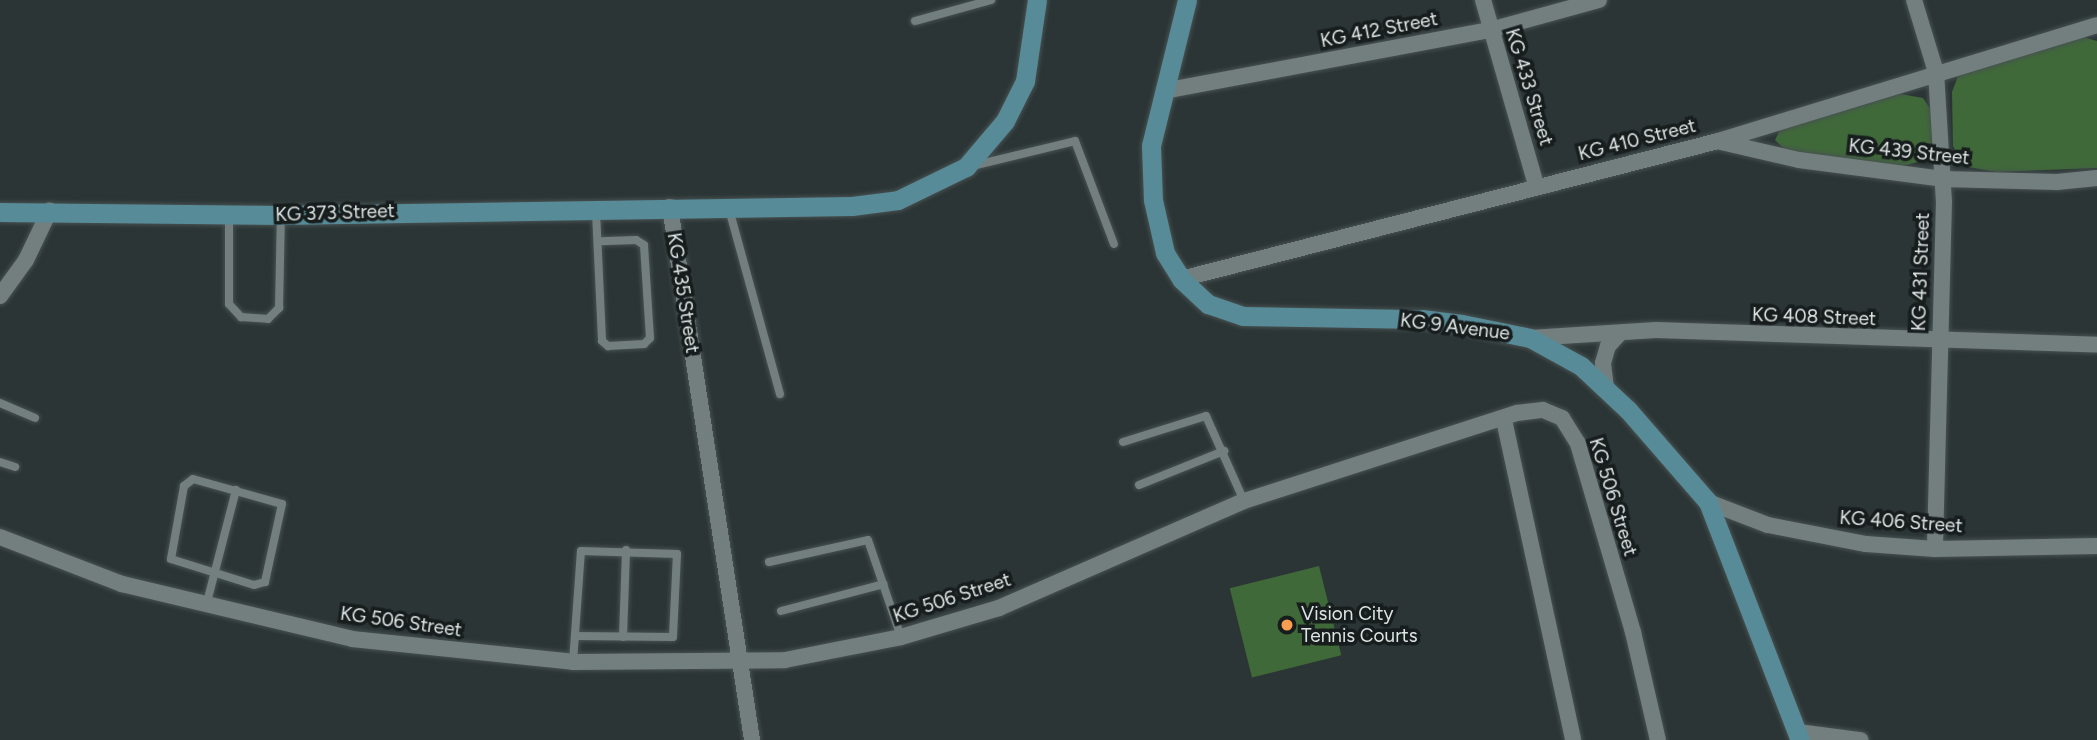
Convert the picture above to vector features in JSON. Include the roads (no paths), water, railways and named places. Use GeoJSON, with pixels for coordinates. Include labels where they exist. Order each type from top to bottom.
{"type":"FeatureCollection","features":[{"type":"Feature","properties":{"kind":"main road","name":"KG 435 Street"},"geometry":{"type":"LineString","coordinates":[[670,207],[852,206],[898,200],[966,167],[1005,121],[1025,81],[1037,0]]}},
{"type":"Feature","properties":{"kind":"main road","name":"KG 9 Avenue"},"geometry":{"type":"LineString","coordinates":[[1188,0],[1151,146],[1153,200],[1165,253],[1181,279],[1208,304],[1243,316],[1422,319],[1530,338],[1581,366],[1606,388],[1688,473],[1708,502],[1799,736]]}},
{"type":"Feature","properties":{"kind":"main road","name":"KG 373 Street"},"geometry":{"type":"LineString","coordinates":[[0,212],[50,210],[281,215],[670,207]]}},
{"type":"Feature","properties":{"kind":"street","name":"KG 433 Street"},"geometry":{"type":"LineString","coordinates":[[1483,0],[1536,185]]}},
{"type":"Feature","properties":{"kind":"street","name":"KG 412 Street"},"geometry":{"type":"LineString","coordinates":[[1164,91],[1490,30],[1599,0]]}},
{"type":"Feature","properties":{"kind":"street","name":"KG 431 Street"},"geometry":{"type":"LineString","coordinates":[[1914,0],[1936,72],[1943,179],[1936,549]]}},
{"type":"Feature","properties":{"kind":"street","name":"KG 410 Street"},"geometry":{"type":"LineString","coordinates":[[1181,279],[1536,185],[1718,141],[1936,72],[2097,25]]}},
{"type":"Feature","properties":{"kind":"street","name":"KG 439 Street"},"geometry":{"type":"LineString","coordinates":[[1718,141],[1799,160],[1943,179],[2057,182],[2097,178]]}},
{"type":"Feature","properties":{"kind":"street","name":"KG 435 Street"},"geometry":{"type":"LineString","coordinates":[[670,207],[752,740]]}},
{"type":"Feature","properties":{"kind":"street"},"geometry":{"type":"LineString","coordinates":[[0,296],[26,260],[50,210]]}},
{"type":"Feature","properties":{"kind":"street","name":"KG 408 Street"},"geometry":{"type":"LineString","coordinates":[[1530,338],[1656,330],[2097,345]]}},
{"type":"Feature","properties":{"kind":"street"},"geometry":{"type":"LineString","coordinates":[[1606,388],[1603,363],[1608,346],[1620,333]]}},
{"type":"Feature","properties":{"kind":"street","name":"KG 506 Street"},"geometry":{"type":"LineString","coordinates":[[0,537],[66,566],[206,606],[366,641],[573,662],[785,660],[901,638],[999,608],[1244,501],[1530,410],[1555,413],[1578,444],[1633,632],[1658,740]]}},
{"type":"Feature","properties":{"kind":"street"},"geometry":{"type":"LineString","coordinates":[[1504,420],[1573,740]]}},
{"type":"Feature","properties":{"kind":"street","name":"KG 406 Street"},"geometry":{"type":"LineString","coordinates":[[1708,502],[1809,534],[1936,549],[2097,545]]}},
{"type":"Feature","properties":{"kind":"street"},"geometry":{"type":"LineString","coordinates":[[1799,736],[1860,740]]}},
{"type":"Feature","properties":{"kind":"lane"},"geometry":{"type":"LineString","coordinates":[[915,21],[991,0]]}},
{"type":"Feature","properties":{"kind":"lane"},"geometry":{"type":"LineString","coordinates":[[966,167],[1009,160],[1073,139],[1114,244]]}},
{"type":"Feature","properties":{"kind":"lane"},"geometry":{"type":"LineString","coordinates":[[728,206],[780,394]]}},
{"type":"Feature","properties":{"kind":"lane"},"geometry":{"type":"LineString","coordinates":[[595,207],[600,241],[601,341],[608,346],[644,344],[650,338],[644,245],[636,240],[600,241]]}},
{"type":"Feature","properties":{"kind":"lane"},"geometry":{"type":"LineString","coordinates":[[229,214],[229,304],[241,317],[268,319],[279,309],[281,215]]}},
{"type":"Feature","properties":{"kind":"lane"},"geometry":{"type":"LineString","coordinates":[[0,403],[35,418]]}},
{"type":"Feature","properties":{"kind":"lane"},"geometry":{"type":"LineString","coordinates":[[1123,442],[1201,414],[1211,420],[1244,501]]}},
{"type":"Feature","properties":{"kind":"lane"},"geometry":{"type":"LineString","coordinates":[[1139,485],[1224,451]]}},
{"type":"Feature","properties":{"kind":"lane"},"geometry":{"type":"LineString","coordinates":[[0,462],[15,467]]}},
{"type":"Feature","properties":{"kind":"lane"},"geometry":{"type":"LineString","coordinates":[[193,479],[282,504],[265,582],[254,584],[214,574],[170,559],[184,486],[193,479]]}},
{"type":"Feature","properties":{"kind":"lane"},"geometry":{"type":"LineString","coordinates":[[206,606],[236,490]]}},
{"type":"Feature","properties":{"kind":"lane"},"geometry":{"type":"LineString","coordinates":[[769,562],[868,540],[901,638]]}},
{"type":"Feature","properties":{"kind":"lane"},"geometry":{"type":"LineString","coordinates":[[573,662],[581,551],[626,550],[677,554],[673,637],[576,636]]}},
{"type":"Feature","properties":{"kind":"lane"},"geometry":{"type":"LineString","coordinates":[[623,638],[626,550]]}},
{"type":"Feature","properties":{"kind":"lane"},"geometry":{"type":"LineString","coordinates":[[780,611],[884,584]]}},
{"type":"Feature","properties":{"kind":"place","name":"Vision City Tennis Courts"},"geometry":{"type":"Point","coordinates":[1287,625]}}]}
